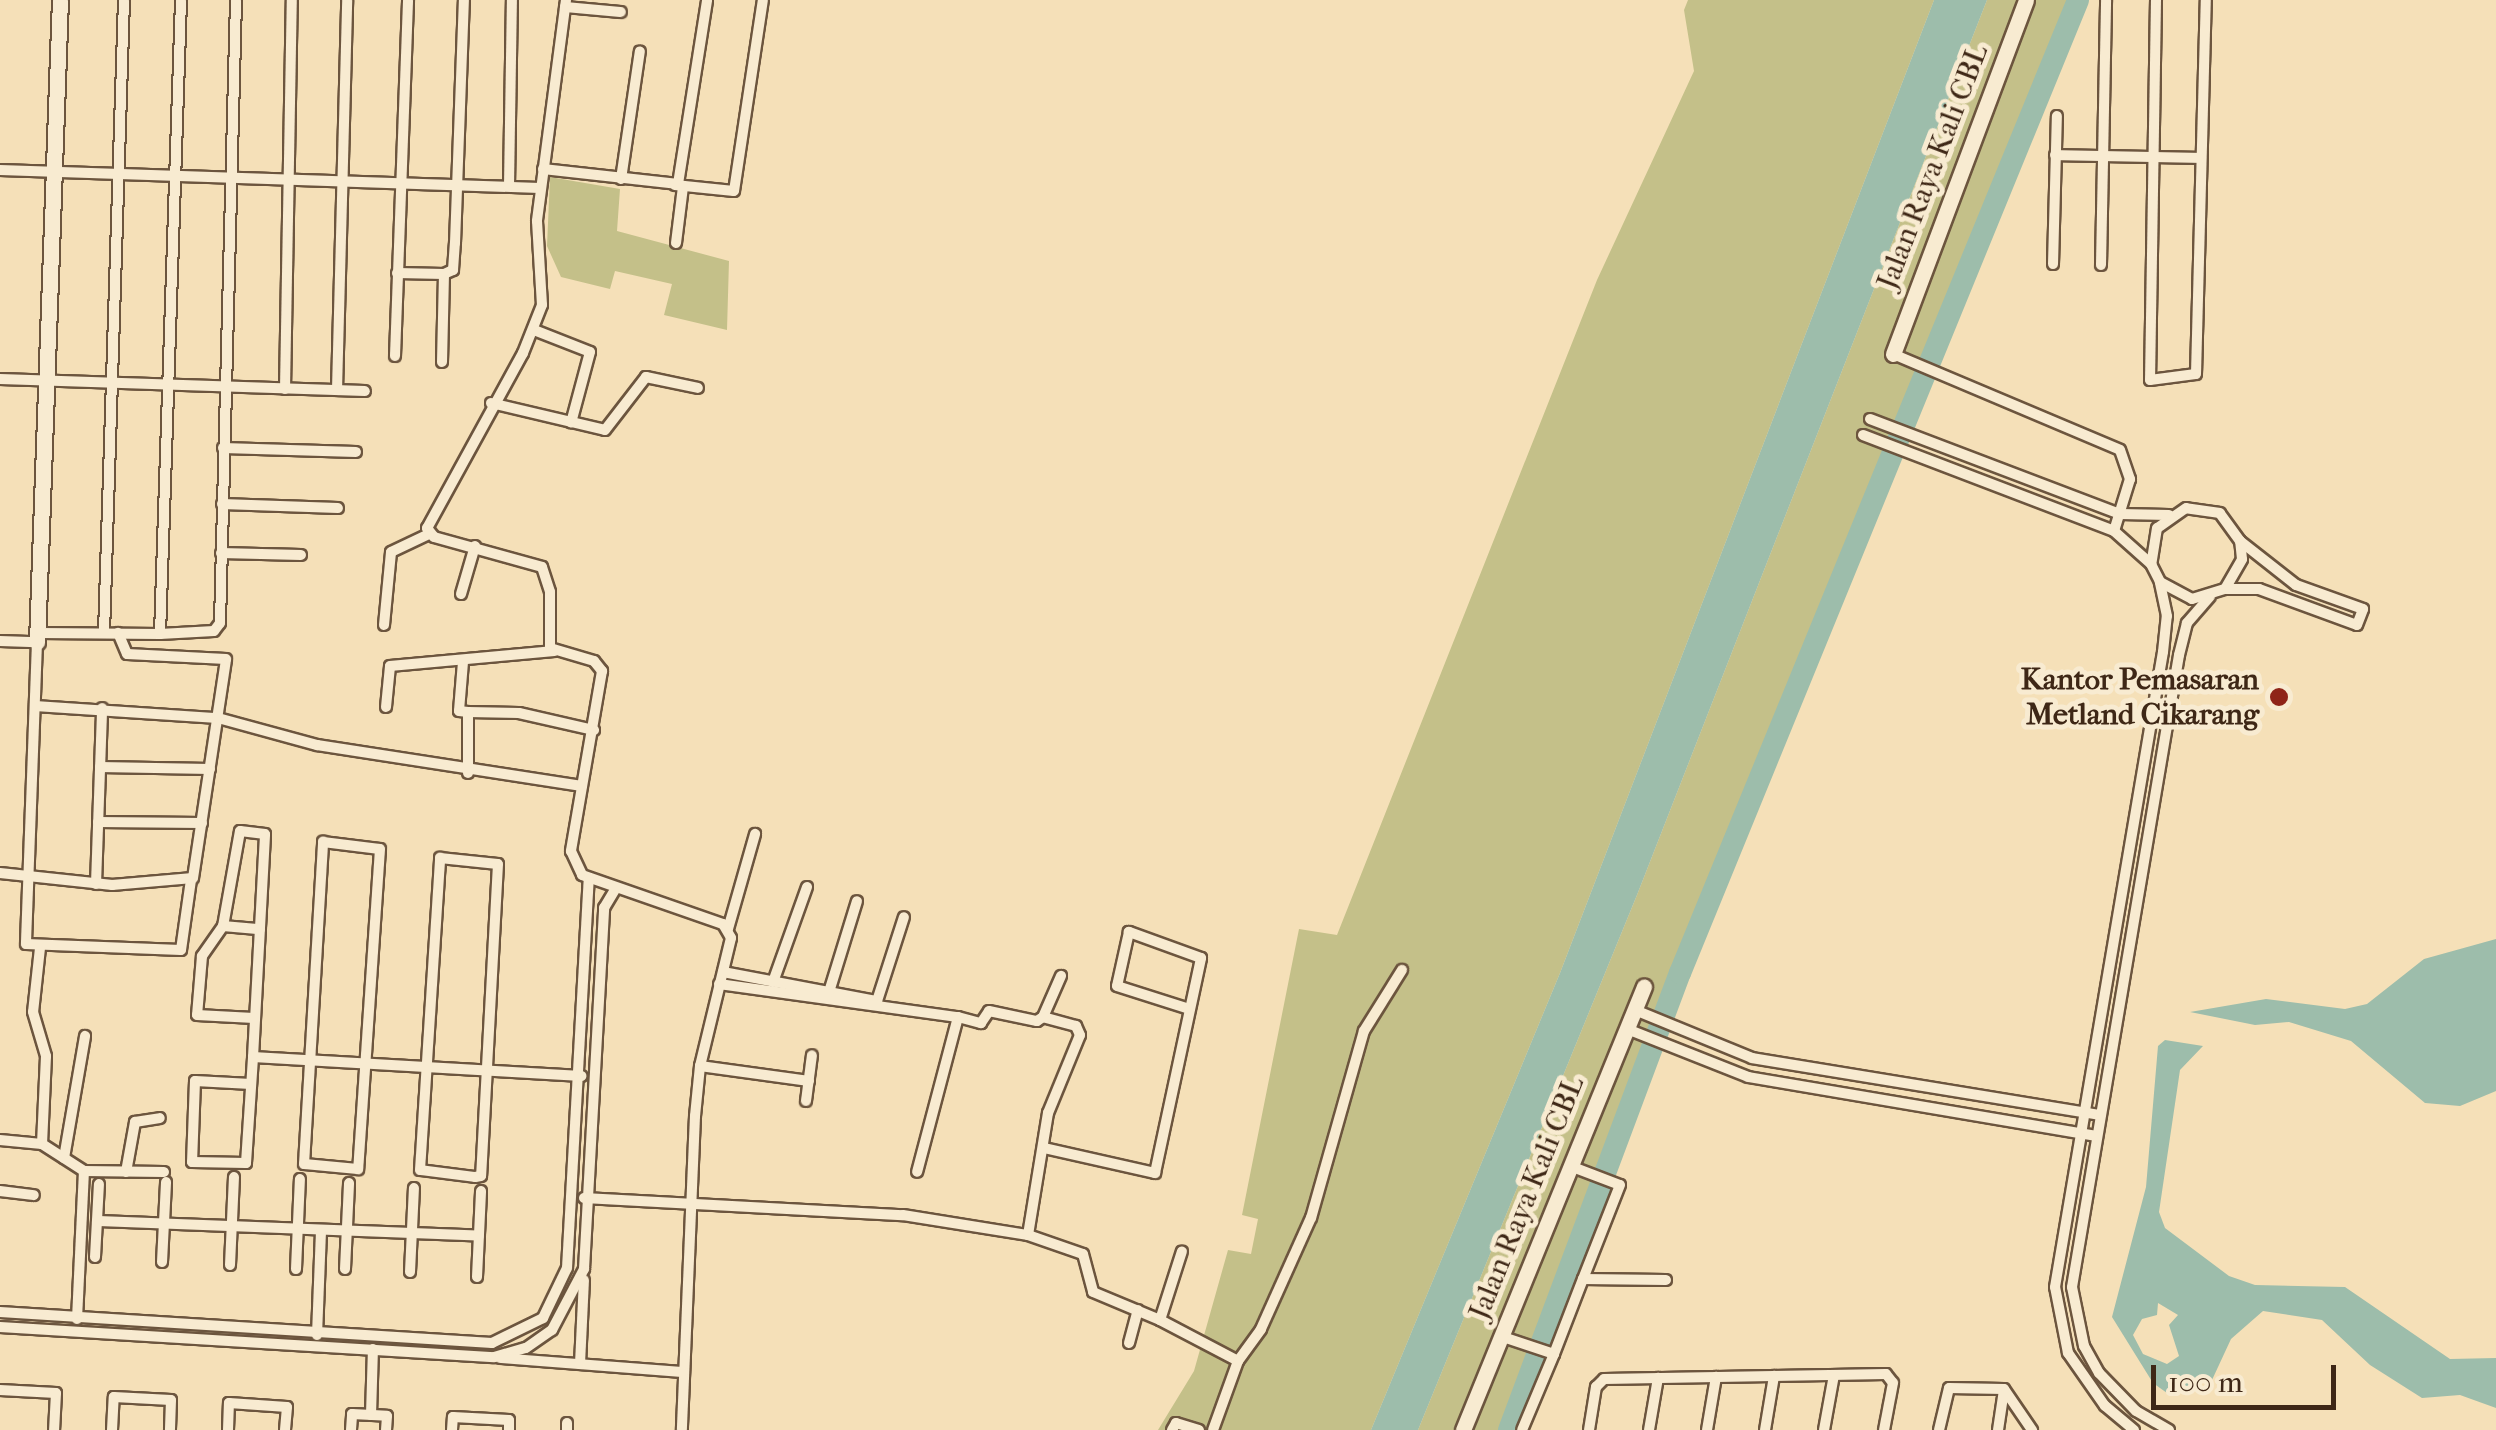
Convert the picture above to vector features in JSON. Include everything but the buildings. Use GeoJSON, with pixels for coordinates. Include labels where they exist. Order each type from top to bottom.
{"type":"FeatureCollection","features":[{"type":"Feature","properties":{"kind":"main road"},"geometry":{"type":"LineString","coordinates":[[38,638],[60,0]]}},
{"type":"Feature","properties":{"kind":"main road","name":"Jalan Raya Kali CBL"},"geometry":{"type":"LineString","coordinates":[[1894,354],[2026,0]]}},
{"type":"Feature","properties":{"kind":"main road","name":"Jalan Raya Kali CBL"},"geometry":{"type":"LineString","coordinates":[[1463,1430],[1644,987]]}},
{"type":"Feature","properties":{"kind":"street"},"geometry":{"type":"LineString","coordinates":[[104,633],[124,0]]}},
{"type":"Feature","properties":{"kind":"street"},"geometry":{"type":"LineString","coordinates":[[160,634],[181,0]]}},
{"type":"Feature","properties":{"kind":"street"},"geometry":{"type":"LineString","coordinates":[[0,641],[104,633],[160,634],[219,626],[236,0]]}},
{"type":"Feature","properties":{"kind":"street"},"geometry":{"type":"LineString","coordinates":[[285,389],[285,177],[292,0]]}},
{"type":"Feature","properties":{"kind":"street"},"geometry":{"type":"LineString","coordinates":[[336,390],[347,0]]}},
{"type":"Feature","properties":{"kind":"street"},"geometry":{"type":"LineString","coordinates":[[395,356],[408,0]]}},
{"type":"Feature","properties":{"kind":"street"},"geometry":{"type":"LineString","coordinates":[[397,274],[444,274],[453,270],[464,0]]}},
{"type":"Feature","properties":{"kind":"street"},"geometry":{"type":"LineString","coordinates":[[509,186],[512,0]]}},
{"type":"Feature","properties":{"kind":"street"},"geometry":{"type":"LineString","coordinates":[[676,243],[679,186],[707,0]]}},
{"type":"Feature","properties":{"kind":"street"},"geometry":{"type":"LineString","coordinates":[[543,169],[734,191],[764,0]]}},
{"type":"Feature","properties":{"kind":"street"},"geometry":{"type":"LineString","coordinates":[[2101,266],[2106,0]]}},
{"type":"Feature","properties":{"kind":"street"},"geometry":{"type":"LineString","coordinates":[[2156,0],[2150,380],[2196,374],[2206,0]]}},
{"type":"Feature","properties":{"kind":"street"},"geometry":{"type":"LineString","coordinates":[[429,534],[443,492],[534,330],[544,294],[540,188],[566,4],[622,12]]}},
{"type":"Feature","properties":{"kind":"street"},"geometry":{"type":"LineString","coordinates":[[621,179],[640,51]]}},
{"type":"Feature","properties":{"kind":"street"},"geometry":{"type":"LineString","coordinates":[[2053,264],[2057,116]]}},
{"type":"Feature","properties":{"kind":"street"},"geometry":{"type":"LineString","coordinates":[[2055,155],[2199,158]]}},
{"type":"Feature","properties":{"kind":"street"},"geometry":{"type":"LineString","coordinates":[[0,170],[540,188]]}},
{"type":"Feature","properties":{"kind":"street"},"geometry":{"type":"LineString","coordinates":[[442,362],[444,274]]}},
{"type":"Feature","properties":{"kind":"street"},"geometry":{"type":"LineString","coordinates":[[534,330],[590,352],[571,423]]}},
{"type":"Feature","properties":{"kind":"street"},"geometry":{"type":"LineString","coordinates":[[1894,354],[2120,450],[2130,479],[2114,531]]}},
{"type":"Feature","properties":{"kind":"street"},"geometry":{"type":"LineString","coordinates":[[491,402],[571,423],[611,428],[650,376],[698,388]]}},
{"type":"Feature","properties":{"kind":"street"},"geometry":{"type":"LineString","coordinates":[[0,379],[365,391]]}},
{"type":"Feature","properties":{"kind":"street"},"geometry":{"type":"LineString","coordinates":[[1870,419],[2120,514],[2170,515],[2204,508],[2220,514],[2240,541],[2296,584],[2363,609],[2357,625],[2260,588],[2225,589],[2210,597],[2187,623],[2179,655],[2075,1255],[2076,1317],[2099,1373],[2136,1411],[2169,1430]]}},
{"type":"Feature","properties":{"kind":"street"},"geometry":{"type":"LineString","coordinates":[[1863,435],[2114,531],[2151,564],[2160,582],[2167,616],[2162,652],[2058,1253],[2058,1320],[2085,1383],[2134,1430]]}},
{"type":"Feature","properties":{"kind":"street"},"geometry":{"type":"LineString","coordinates":[[222,448],[356,452]]}},
{"type":"Feature","properties":{"kind":"street"},"geometry":{"type":"LineString","coordinates":[[222,504],[338,508]]}},
{"type":"Feature","properties":{"kind":"street"},"geometry":{"type":"LineString","coordinates":[[2151,564],[2157,528],[2170,515]]}},
{"type":"Feature","properties":{"kind":"street"},"geometry":{"type":"LineString","coordinates":[[384,625],[390,552],[429,534],[542,566],[550,592],[546,640],[554,651]]}},
{"type":"Feature","properties":{"kind":"street"},"geometry":{"type":"LineString","coordinates":[[2225,589],[2242,559],[2240,541]]}},
{"type":"Feature","properties":{"kind":"street"},"geometry":{"type":"LineString","coordinates":[[461,594],[475,546]]}},
{"type":"Feature","properties":{"kind":"street"},"geometry":{"type":"LineString","coordinates":[[221,553],[300,555]]}},
{"type":"Feature","properties":{"kind":"street"},"geometry":{"type":"LineString","coordinates":[[2160,582],[2174,594],[2210,597]]}},
{"type":"Feature","properties":{"kind":"street"},"geometry":{"type":"LineString","coordinates":[[38,638],[24,940],[40,948],[181,950],[226,659],[126,654],[118,633]]}},
{"type":"Feature","properties":{"kind":"street"},"geometry":{"type":"LineString","coordinates":[[0,1312],[316,1335],[492,1343],[542,1318],[568,1268],[588,879],[570,852],[602,670],[594,661],[554,651],[390,666],[386,707]]}},
{"type":"Feature","properties":{"kind":"street"},"geometry":{"type":"LineString","coordinates":[[463,662],[458,711],[519,713],[594,730]]}},
{"type":"Feature","properties":{"kind":"street"},"geometry":{"type":"LineString","coordinates":[[34,706],[218,718],[317,745],[468,773],[582,786]]}},
{"type":"Feature","properties":{"kind":"street"},"geometry":{"type":"LineString","coordinates":[[96,884],[102,708]]}},
{"type":"Feature","properties":{"kind":"street"},"geometry":{"type":"LineString","coordinates":[[468,712],[468,773]]}},
{"type":"Feature","properties":{"kind":"street"},"geometry":{"type":"LineString","coordinates":[[100,766],[210,769]]}},
{"type":"Feature","properties":{"kind":"street"},"geometry":{"type":"LineString","coordinates":[[98,822],[202,823]]}},
{"type":"Feature","properties":{"kind":"street"},"geometry":{"type":"LineString","coordinates":[[251,1084],[195,1080],[192,1162],[246,1163],[253,1057],[254,1018],[266,834],[240,831],[223,926],[202,956],[196,1014],[254,1018]]}},
{"type":"Feature","properties":{"kind":"street"},"geometry":{"type":"LineString","coordinates":[[682,1430],[690,1205],[700,1066],[728,929],[755,834]]}},
{"type":"Feature","properties":{"kind":"street"},"geometry":{"type":"LineString","coordinates":[[323,842],[380,849],[362,1167],[308,1168],[312,1060],[323,842]]}},
{"type":"Feature","properties":{"kind":"street"},"geometry":{"type":"LineString","coordinates":[[440,858],[498,864],[481,1176],[423,1175],[426,1068],[440,858]]}},
{"type":"Feature","properties":{"kind":"street"},"geometry":{"type":"LineString","coordinates":[[0,874],[96,884],[192,880]]}},
{"type":"Feature","properties":{"kind":"street"},"geometry":{"type":"LineString","coordinates":[[588,879],[728,929]]}},
{"type":"Feature","properties":{"kind":"street"},"geometry":{"type":"LineString","coordinates":[[773,982],[807,887]]}},
{"type":"Feature","properties":{"kind":"street"},"geometry":{"type":"LineString","coordinates":[[580,1364],[592,1077],[604,908],[616,888]]}},
{"type":"Feature","properties":{"kind":"street"},"geometry":{"type":"LineString","coordinates":[[828,992],[857,902]]}},
{"type":"Feature","properties":{"kind":"street"},"geometry":{"type":"LineString","coordinates":[[721,978],[773,982],[878,1001],[904,918]]}},
{"type":"Feature","properties":{"kind":"street"},"geometry":{"type":"LineString","coordinates":[[223,926],[260,929]]}},
{"type":"Feature","properties":{"kind":"street"},"geometry":{"type":"LineString","coordinates":[[1044,1148],[1155,1173],[1189,1009],[1200,954],[1129,932],[1117,986],[1189,1009]]}},
{"type":"Feature","properties":{"kind":"street"},"geometry":{"type":"LineString","coordinates":[[40,948],[33,1012],[47,1065],[42,1144]]}},
{"type":"Feature","properties":{"kind":"street"},"geometry":{"type":"LineString","coordinates":[[1213,1430],[1238,1361],[1261,1329],[1311,1218],[1364,1031],[1402,970]]}},
{"type":"Feature","properties":{"kind":"street"},"geometry":{"type":"LineString","coordinates":[[721,978],[982,1022],[988,1011],[1038,1021],[1044,1017],[1061,976]]}},
{"type":"Feature","properties":{"kind":"street"},"geometry":{"type":"LineString","coordinates":[[1635,1010],[1752,1058],[2100,1115]]}},
{"type":"Feature","properties":{"kind":"street"},"geometry":{"type":"LineString","coordinates":[[917,1172],[958,1017]]}},
{"type":"Feature","properties":{"kind":"street"},"geometry":{"type":"LineString","coordinates":[[1028,1235],[1048,1113],[1080,1035],[1076,1026],[1044,1017]]}},
{"type":"Feature","properties":{"kind":"street"},"geometry":{"type":"LineString","coordinates":[[1627,1028],[1748,1077],[2096,1136]]}},
{"type":"Feature","properties":{"kind":"street"},"geometry":{"type":"LineString","coordinates":[[64,1158],[85,1036]]}},
{"type":"Feature","properties":{"kind":"street"},"geometry":{"type":"LineString","coordinates":[[806,1101],[812,1055]]}},
{"type":"Feature","properties":{"kind":"street"},"geometry":{"type":"LineString","coordinates":[[253,1057],[592,1077]]}},
{"type":"Feature","properties":{"kind":"street"},"geometry":{"type":"LineString","coordinates":[[700,1066],[809,1080]]}},
{"type":"Feature","properties":{"kind":"street"},"geometry":{"type":"LineString","coordinates":[[1834,1092],[1838,1072]]}},
{"type":"Feature","properties":{"kind":"street"},"geometry":{"type":"LineString","coordinates":[[126,1172],[135,1122],[160,1118]]}},
{"type":"Feature","properties":{"kind":"street"},"geometry":{"type":"LineString","coordinates":[[0,1140],[42,1144],[84,1170],[165,1177],[162,1262]]}},
{"type":"Feature","properties":{"kind":"street"},"geometry":{"type":"LineString","coordinates":[[1522,1430],[1620,1185],[1570,1166]]}},
{"type":"Feature","properties":{"kind":"street"},"geometry":{"type":"LineString","coordinates":[[76,1332],[84,1170]]}},
{"type":"Feature","properties":{"kind":"street"},"geometry":{"type":"LineString","coordinates":[[230,1265],[234,1177]]}},
{"type":"Feature","properties":{"kind":"street"},"geometry":{"type":"LineString","coordinates":[[296,1269],[300,1179]]}},
{"type":"Feature","properties":{"kind":"street"},"geometry":{"type":"LineString","coordinates":[[346,1269],[350,1182]]}},
{"type":"Feature","properties":{"kind":"street"},"geometry":{"type":"LineString","coordinates":[[96,1257],[99,1184]]}},
{"type":"Feature","properties":{"kind":"street"},"geometry":{"type":"LineString","coordinates":[[410,1272],[414,1188]]}},
{"type":"Feature","properties":{"kind":"street"},"geometry":{"type":"LineString","coordinates":[[0,1191],[34,1195]]}},
{"type":"Feature","properties":{"kind":"street"},"geometry":{"type":"LineString","coordinates":[[478,1277],[482,1191]]}},
{"type":"Feature","properties":{"kind":"street"},"geometry":{"type":"LineString","coordinates":[[572,1198],[902,1215],[1028,1235],[1083,1254],[1093,1292],[1160,1320],[1238,1361]]}},
{"type":"Feature","properties":{"kind":"street"},"geometry":{"type":"LineString","coordinates":[[97,1221],[479,1236]]}},
{"type":"Feature","properties":{"kind":"street"},"geometry":{"type":"LineString","coordinates":[[316,1335],[321,1230]]}},
{"type":"Feature","properties":{"kind":"street"},"geometry":{"type":"LineString","coordinates":[[1160,1320],[1182,1251]]}},
{"type":"Feature","properties":{"kind":"street"},"geometry":{"type":"LineString","coordinates":[[494,1358],[526,1348],[552,1330],[584,1269]]}},
{"type":"Feature","properties":{"kind":"street"},"geometry":{"type":"LineString","coordinates":[[1583,1280],[1666,1280]]}},
{"type":"Feature","properties":{"kind":"street"},"geometry":{"type":"LineString","coordinates":[[1129,1342],[1138,1310]]}},
{"type":"Feature","properties":{"kind":"street"},"geometry":{"type":"LineString","coordinates":[[0,1328],[682,1372]]}},
{"type":"Feature","properties":{"kind":"street"},"geometry":{"type":"LineString","coordinates":[[1500,1336],[1551,1353]]}},
{"type":"Feature","properties":{"kind":"street"},"geometry":{"type":"LineString","coordinates":[[371,1415],[374,1338]]}},
{"type":"Feature","properties":{"kind":"street"},"geometry":{"type":"LineString","coordinates":[[1824,1430],[1834,1375]]}},
{"type":"Feature","properties":{"kind":"street"},"geometry":{"type":"LineString","coordinates":[[1589,1430],[1599,1382],[1834,1375],[1890,1377],[1884,1430]]}},
{"type":"Feature","properties":{"kind":"street"},"geometry":{"type":"LineString","coordinates":[[1765,1430],[1774,1376]]}},
{"type":"Feature","properties":{"kind":"street"},"geometry":{"type":"LineString","coordinates":[[1707,1430],[1716,1377]]}},
{"type":"Feature","properties":{"kind":"street"},"geometry":{"type":"LineString","coordinates":[[1649,1430],[1658,1378]]}},
{"type":"Feature","properties":{"kind":"street"},"geometry":{"type":"LineString","coordinates":[[1939,1430],[1950,1388],[2004,1389]]}},
{"type":"Feature","properties":{"kind":"street"},"geometry":{"type":"LineString","coordinates":[[1998,1430],[2004,1389]]}},
{"type":"Feature","properties":{"kind":"street"},"geometry":{"type":"LineString","coordinates":[[2004,1389],[2032,1430]]}},
{"type":"Feature","properties":{"kind":"street"},"geometry":{"type":"LineString","coordinates":[[0,1390],[56,1393],[54,1430]]}},
{"type":"Feature","properties":{"kind":"street"},"geometry":{"type":"LineString","coordinates":[[112,1430],[114,1397],[172,1400],[170,1430]]}},
{"type":"Feature","properties":{"kind":"street"},"geometry":{"type":"LineString","coordinates":[[228,1430],[230,1403],[287,1406],[286,1430]]}},
{"type":"Feature","properties":{"kind":"street"},"geometry":{"type":"LineString","coordinates":[[351,1430],[352,1414],[387,1416],[386,1430]]}},
{"type":"Feature","properties":{"kind":"street"},"geometry":{"type":"LineString","coordinates":[[452,1430],[453,1417],[509,1420],[509,1430]]}},
{"type":"Feature","properties":{"kind":"street"},"geometry":{"type":"LineString","coordinates":[[1172,1430],[1176,1422],[1200,1430]]}},
{"type":"Feature","properties":{"kind":"shaded area"},"geometry":{"type":"Polygon","coordinates":[[[1688,0],[1934,0],[1560,973],[1371,1430],[1158,1430],[1194,1371],[1228,1250],[1251,1254],[1258,1219],[1242,1215],[1299,929],[1337,935],[1597,280],[1694,71],[1684,10],[1688,0]]]}},
{"type":"Feature","properties":{"kind":"shaded area"},"geometry":{"type":"Polygon","coordinates":[[[1934,0],[1987,0],[1637,895],[1418,1430],[1371,1430],[1560,973],[1934,0]]]}},
{"type":"Feature","properties":{"kind":"shaded area"},"geometry":{"type":"Polygon","coordinates":[[[1987,0],[2071,0],[1501,1430],[1418,1430],[1637,895],[1987,0]]]}},
{"type":"Feature","properties":{"kind":"shaded area"},"geometry":{"type":"Polygon","coordinates":[[[550,177],[620,189],[617,231],[729,261],[727,330],[664,315],[672,284],[615,271],[610,289],[561,277],[547,246],[550,177]]]}},
{"type":"Feature","properties":{"kind":"shaded area"},"geometry":{"type":"Polygon","coordinates":[[[2496,939],[2496,1091],[2460,1106],[2425,1103],[2351,1041],[2289,1022],[2255,1025],[2190,1012],[2266,999],[2345,1009],[2367,1004],[2424,959],[2496,939]]]}},
{"type":"Feature","properties":{"kind":"shaded area"},"geometry":{"type":"Polygon","coordinates":[[[2165,1040],[2203,1046],[2180,1070],[2159,1212],[2165,1228],[2229,1276],[2255,1285],[2345,1287],[2450,1359],[2496,1358],[2496,1408],[2460,1395],[2422,1398],[2370,1365],[2322,1320],[2263,1311],[2231,1339],[2212,1380],[2167,1393],[2153,1383],[2112,1317],[2146,1187],[2158,1046],[2165,1040]],[[2158,1303],[2157,1315],[2142,1319],[2133,1335],[2143,1354],[2167,1364],[2179,1356],[2169,1325],[2178,1315],[2158,1303]]]}},
{"type":"Feature","properties":{"kind":"waterway"},"geometry":{"type":"LineString","coordinates":[[1509,1430],[1680,973],[2078,0]]}},
{"type":"Feature","properties":{"kind":"place","name":"Kantor Pemasaran Metland Cikarang"},"geometry":{"type":"Point","coordinates":[2279,697]}}]}
